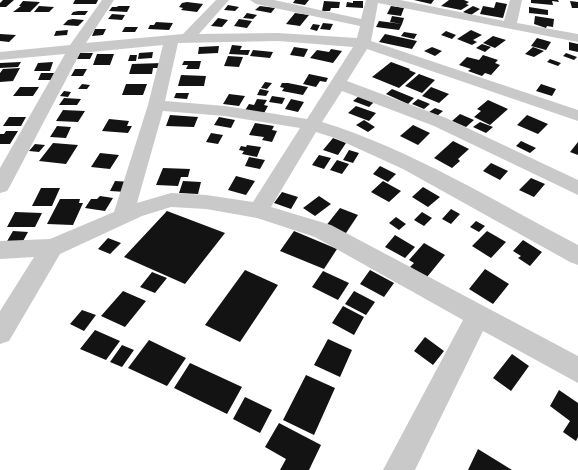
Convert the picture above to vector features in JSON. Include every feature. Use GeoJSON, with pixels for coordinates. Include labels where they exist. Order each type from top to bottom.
{"type":"FeatureCollection","features":[{"type":"Feature","properties":{"kind":"street"},"geometry":{"type":"LineString","coordinates":[[0,186],[76,47],[108,0]]}},
{"type":"Feature","properties":{"kind":"street"},"geometry":{"type":"LineString","coordinates":[[123,216],[156,106],[180,38],[223,0]]}},
{"type":"Feature","properties":{"kind":"street"},"geometry":{"type":"LineString","coordinates":[[256,0],[367,24]]}},
{"type":"Feature","properties":{"kind":"street"},"geometry":{"type":"LineString","coordinates":[[258,211],[364,43],[372,0]]}},
{"type":"Feature","properties":{"kind":"street"},"geometry":{"type":"LineString","coordinates":[[381,0],[508,26],[578,38]]}},
{"type":"Feature","properties":{"kind":"street"},"geometry":{"type":"LineString","coordinates":[[508,26],[516,0]]}},
{"type":"Feature","properties":{"kind":"street"},"geometry":{"type":"LineString","coordinates":[[0,56],[76,47],[180,38],[278,37],[364,43],[578,116]]}},
{"type":"Feature","properties":{"kind":"street"},"geometry":{"type":"LineString","coordinates":[[339,84],[440,122],[578,188]]}},
{"type":"Feature","properties":{"kind":"street"},"geometry":{"type":"LineString","coordinates":[[156,106],[225,111],[312,125],[341,134],[410,165],[578,256]]}},
{"type":"Feature","properties":{"kind":"street"},"geometry":{"type":"LineString","coordinates":[[0,250],[52,248],[123,216],[171,200],[206,202],[258,211],[323,230],[578,370]]}},
{"type":"Feature","properties":{"kind":"street"},"geometry":{"type":"LineString","coordinates":[[0,333],[52,248]]}},
{"type":"Feature","properties":{"kind":"street"},"geometry":{"type":"LineString","coordinates":[[399,470],[478,315]]}},
{"type":"Feature","properties":{"kind":"building"},"geometry":{"type":"Polygon","coordinates":[[[3,0],[14,0],[6,7],[0,7],[0,3],[3,0]]]}},
{"type":"Feature","properties":{"kind":"building"},"geometry":{"type":"Polygon","coordinates":[[[75,0],[98,0],[96,4],[73,4],[75,0]]]}},
{"type":"Feature","properties":{"kind":"building"},"geometry":{"type":"Polygon","coordinates":[[[295,0],[309,0],[305,5],[293,3],[295,0]]]}},
{"type":"Feature","properties":{"kind":"building"},"geometry":{"type":"Polygon","coordinates":[[[414,0],[434,0],[431,4],[414,0]]]}},
{"type":"Feature","properties":{"kind":"building"},"geometry":{"type":"Polygon","coordinates":[[[449,0],[464,0],[469,2],[466,4],[469,5],[461,10],[441,6],[449,0]]]}},
{"type":"Feature","properties":{"kind":"building"},"geometry":{"type":"Polygon","coordinates":[[[531,0],[558,0],[559,2],[552,1],[553,5],[531,3],[531,0]]]}},
{"type":"Feature","properties":{"kind":"building"},"geometry":{"type":"Polygon","coordinates":[[[23,1],[40,2],[30,12],[13,12],[21,6],[19,6],[23,1]]]}},
{"type":"Feature","properties":{"kind":"building"},"geometry":{"type":"Polygon","coordinates":[[[324,1],[340,2],[339,8],[331,8],[330,11],[322,11],[324,1]]]}},
{"type":"Feature","properties":{"kind":"building"},"geometry":{"type":"Polygon","coordinates":[[[353,1],[363,1],[363,8],[346,7],[347,2],[353,3],[353,1]]]}},
{"type":"Feature","properties":{"kind":"building"},"geometry":{"type":"Polygon","coordinates":[[[570,1],[578,2],[578,8],[572,8],[570,1]]]}},
{"type":"Feature","properties":{"kind":"building"},"geometry":{"type":"Polygon","coordinates":[[[187,2],[203,4],[197,12],[181,10],[183,8],[179,7],[182,3],[187,2]]]}},
{"type":"Feature","properties":{"kind":"building"},"geometry":{"type":"Polygon","coordinates":[[[496,2],[507,4],[503,18],[480,14],[483,6],[494,8],[496,2]]]}},
{"type":"Feature","properties":{"kind":"building"},"geometry":{"type":"Polygon","coordinates":[[[228,5],[239,7],[235,11],[224,10],[228,5]]]}},
{"type":"Feature","properties":{"kind":"building"},"geometry":{"type":"Polygon","coordinates":[[[39,6],[54,7],[49,12],[34,12],[39,6]]]}},
{"type":"Feature","properties":{"kind":"building"},"geometry":{"type":"Polygon","coordinates":[[[130,6],[127,12],[109,11],[112,7],[130,6]]]}},
{"type":"Feature","properties":{"kind":"building"},"geometry":{"type":"Polygon","coordinates":[[[260,6],[275,8],[271,13],[255,10],[260,6]]]}},
{"type":"Feature","properties":{"kind":"building"},"geometry":{"type":"Polygon","coordinates":[[[391,6],[404,8],[401,16],[387,14],[391,6]]]}},
{"type":"Feature","properties":{"kind":"building"},"geometry":{"type":"Polygon","coordinates":[[[473,6],[480,9],[471,15],[463,12],[473,6]]]}},
{"type":"Feature","properties":{"kind":"building"},"geometry":{"type":"Polygon","coordinates":[[[529,7],[548,10],[548,15],[529,13],[529,7]]]}},
{"type":"Feature","properties":{"kind":"building"},"geometry":{"type":"Polygon","coordinates":[[[88,11],[85,15],[71,15],[73,12],[88,11]]]}},
{"type":"Feature","properties":{"kind":"building"},"geometry":{"type":"Polygon","coordinates":[[[247,13],[257,15],[253,19],[243,18],[247,13]]]}},
{"type":"Feature","properties":{"kind":"building"},"geometry":{"type":"Polygon","coordinates":[[[295,13],[309,15],[300,26],[286,24],[295,13]]]}},
{"type":"Feature","properties":{"kind":"building"},"geometry":{"type":"Polygon","coordinates":[[[112,14],[125,15],[122,20],[108,19],[112,14]]]}},
{"type":"Feature","properties":{"kind":"building"},"geometry":{"type":"Polygon","coordinates":[[[392,16],[404,18],[402,24],[390,22],[392,16]]]}},
{"type":"Feature","properties":{"kind":"building"},"geometry":{"type":"Polygon","coordinates":[[[535,16],[554,19],[553,27],[547,26],[546,28],[534,24],[535,16]]]}},
{"type":"Feature","properties":{"kind":"building"},"geometry":{"type":"Polygon","coordinates":[[[218,18],[228,20],[222,27],[211,26],[218,18]]]}},
{"type":"Feature","properties":{"kind":"building"},"geometry":{"type":"Polygon","coordinates":[[[239,19],[252,21],[247,28],[234,26],[239,19]]]}},
{"type":"Feature","properties":{"kind":"building"},"geometry":{"type":"Polygon","coordinates":[[[68,20],[84,20],[78,26],[63,25],[68,20]]]}},
{"type":"Feature","properties":{"kind":"building"},"geometry":{"type":"Polygon","coordinates":[[[379,21],[402,24],[399,30],[376,27],[379,21]]]}},
{"type":"Feature","properties":{"kind":"building"},"geometry":{"type":"Polygon","coordinates":[[[156,22],[173,23],[169,30],[148,29],[150,25],[154,25],[156,22]]]}},
{"type":"Feature","properties":{"kind":"building"},"geometry":{"type":"Polygon","coordinates":[[[323,23],[333,24],[330,30],[320,29],[323,23]]]}},
{"type":"Feature","properties":{"kind":"building"},"geometry":{"type":"Polygon","coordinates":[[[313,24],[320,25],[317,31],[310,29],[313,24]]]}},
{"type":"Feature","properties":{"kind":"building"},"geometry":{"type":"Polygon","coordinates":[[[125,27],[138,27],[135,32],[122,32],[125,27]]]}},
{"type":"Feature","properties":{"kind":"building"},"geometry":{"type":"Polygon","coordinates":[[[95,29],[106,29],[103,35],[92,36],[95,29]]]}},
{"type":"Feature","properties":{"kind":"building"},"geometry":{"type":"Polygon","coordinates":[[[68,30],[67,35],[54,36],[56,31],[68,30]]]}},
{"type":"Feature","properties":{"kind":"building"},"geometry":{"type":"Polygon","coordinates":[[[471,30],[482,35],[473,40],[477,42],[472,45],[457,39],[471,30]]]}},
{"type":"Feature","properties":{"kind":"building"},"geometry":{"type":"Polygon","coordinates":[[[446,31],[456,35],[452,39],[441,35],[446,31]]]}},
{"type":"Feature","properties":{"kind":"building"},"geometry":{"type":"Polygon","coordinates":[[[404,32],[417,34],[414,39],[401,36],[404,32]]]}},
{"type":"Feature","properties":{"kind":"building"},"geometry":{"type":"Polygon","coordinates":[[[0,34],[16,35],[9,42],[0,41],[0,34]]]}},
{"type":"Feature","properties":{"kind":"building"},"geometry":{"type":"Polygon","coordinates":[[[385,34],[417,41],[412,49],[379,42],[385,34]]]}},
{"type":"Feature","properties":{"kind":"building"},"geometry":{"type":"Polygon","coordinates":[[[493,36],[506,40],[495,48],[483,43],[493,36]]]}},
{"type":"Feature","properties":{"kind":"building"},"geometry":{"type":"Polygon","coordinates":[[[537,38],[551,42],[546,50],[531,46],[537,38]]]}},
{"type":"Feature","properties":{"kind":"building"},"geometry":{"type":"Polygon","coordinates":[[[569,42],[578,44],[578,52],[569,50],[569,42]]]}},
{"type":"Feature","properties":{"kind":"building"},"geometry":{"type":"Polygon","coordinates":[[[482,44],[491,47],[485,52],[476,48],[482,44]]]}},
{"type":"Feature","properties":{"kind":"building"},"geometry":{"type":"Polygon","coordinates":[[[232,45],[242,46],[240,50],[250,50],[248,55],[229,54],[232,45]]]}},
{"type":"Feature","properties":{"kind":"building"},"geometry":{"type":"Polygon","coordinates":[[[219,46],[218,53],[198,54],[199,47],[219,46]]]}},
{"type":"Feature","properties":{"kind":"building"},"geometry":{"type":"Polygon","coordinates":[[[294,47],[308,49],[304,57],[290,55],[294,47]]]}},
{"type":"Feature","properties":{"kind":"building"},"geometry":{"type":"Polygon","coordinates":[[[432,47],[442,51],[435,56],[424,51],[432,47]]]}},
{"type":"Feature","properties":{"kind":"building"},"geometry":{"type":"Polygon","coordinates":[[[533,47],[544,51],[534,57],[525,54],[533,47]]]}},
{"type":"Feature","properties":{"kind":"building"},"geometry":{"type":"Polygon","coordinates":[[[331,49],[342,51],[333,63],[310,58],[317,50],[329,52],[331,49]]]}},
{"type":"Feature","properties":{"kind":"building"},"geometry":{"type":"Polygon","coordinates":[[[253,50],[273,52],[270,58],[250,56],[253,50]]]}},
{"type":"Feature","properties":{"kind":"building"},"geometry":{"type":"Polygon","coordinates":[[[153,52],[152,58],[138,59],[139,53],[153,52]]]}},
{"type":"Feature","properties":{"kind":"building"},"geometry":{"type":"Polygon","coordinates":[[[80,53],[93,53],[90,59],[77,59],[80,53]]]}},
{"type":"Feature","properties":{"kind":"building"},"geometry":{"type":"Polygon","coordinates":[[[566,53],[577,57],[574,60],[563,56],[566,53]]]}},
{"type":"Feature","properties":{"kind":"building"},"geometry":{"type":"Polygon","coordinates":[[[97,54],[114,54],[110,65],[93,65],[97,54]]]}},
{"type":"Feature","properties":{"kind":"building"},"geometry":{"type":"Polygon","coordinates":[[[130,55],[137,55],[136,61],[128,61],[130,55]]]}},
{"type":"Feature","properties":{"kind":"building"},"geometry":{"type":"Polygon","coordinates":[[[483,55],[498,60],[495,63],[500,65],[491,75],[485,73],[482,76],[468,71],[471,69],[459,65],[467,57],[479,60],[483,55]]]}},
{"type":"Feature","properties":{"kind":"building"},"geometry":{"type":"Polygon","coordinates":[[[228,56],[243,57],[239,67],[224,66],[228,56]]]}},
{"type":"Feature","properties":{"kind":"building"},"geometry":{"type":"Polygon","coordinates":[[[550,59],[561,63],[558,66],[547,62],[550,59]]]}},
{"type":"Feature","properties":{"kind":"building"},"geometry":{"type":"Polygon","coordinates":[[[184,61],[201,61],[199,69],[186,69],[188,65],[182,65],[184,61]]]}},
{"type":"Feature","properties":{"kind":"building"},"geometry":{"type":"Polygon","coordinates":[[[21,62],[18,67],[0,68],[0,63],[21,62]]]}},
{"type":"Feature","properties":{"kind":"building"},"geometry":{"type":"Polygon","coordinates":[[[53,62],[50,71],[34,71],[38,63],[53,62]]]}},
{"type":"Feature","properties":{"kind":"building"},"geometry":{"type":"Polygon","coordinates":[[[391,62],[410,69],[409,70],[416,73],[399,88],[372,77],[391,62]]]}},
{"type":"Feature","properties":{"kind":"building"},"geometry":{"type":"Polygon","coordinates":[[[163,63],[161,68],[153,68],[152,74],[129,74],[132,64],[163,63]]]}},
{"type":"Feature","properties":{"kind":"building"},"geometry":{"type":"Polygon","coordinates":[[[20,68],[13,81],[0,82],[0,73],[3,69],[20,68]]]}},
{"type":"Feature","properties":{"kind":"building"},"geometry":{"type":"Polygon","coordinates":[[[75,69],[87,69],[83,76],[71,76],[75,69]]]}},
{"type":"Feature","properties":{"kind":"building"},"geometry":{"type":"Polygon","coordinates":[[[41,73],[54,73],[51,80],[38,80],[41,73]]]}},
{"type":"Feature","properties":{"kind":"building"},"geometry":{"type":"Polygon","coordinates":[[[309,74],[328,78],[326,82],[320,81],[316,87],[303,84],[309,74]]]}},
{"type":"Feature","properties":{"kind":"building"},"geometry":{"type":"Polygon","coordinates":[[[419,74],[435,80],[422,93],[405,86],[419,74]]]}},
{"type":"Feature","properties":{"kind":"building"},"geometry":{"type":"Polygon","coordinates":[[[181,75],[206,76],[204,86],[178,86],[181,75]]]}},
{"type":"Feature","properties":{"kind":"building"},"geometry":{"type":"Polygon","coordinates":[[[265,82],[272,83],[267,89],[261,88],[265,82]]]}},
{"type":"Feature","properties":{"kind":"building"},"geometry":{"type":"Polygon","coordinates":[[[282,83],[308,87],[303,95],[282,91],[284,88],[280,87],[282,83]]]}},
{"type":"Feature","properties":{"kind":"building"},"geometry":{"type":"Polygon","coordinates":[[[82,84],[90,85],[87,89],[78,89],[82,84]]]}},
{"type":"Feature","properties":{"kind":"building"},"geometry":{"type":"Polygon","coordinates":[[[126,84],[147,84],[143,95],[122,95],[126,84]]]}},
{"type":"Feature","properties":{"kind":"building"},"geometry":{"type":"Polygon","coordinates":[[[541,84],[556,89],[552,96],[536,91],[541,84]]]}},
{"type":"Feature","properties":{"kind":"building"},"geometry":{"type":"Polygon","coordinates":[[[20,87],[39,87],[33,96],[13,96],[20,87]]]}},
{"type":"Feature","properties":{"kind":"building"},"geometry":{"type":"Polygon","coordinates":[[[431,87],[449,94],[439,103],[422,96],[431,87]]]}},
{"type":"Feature","properties":{"kind":"building"},"geometry":{"type":"Polygon","coordinates":[[[260,89],[269,91],[266,96],[257,95],[260,89]]]}},
{"type":"Feature","properties":{"kind":"building"},"geometry":{"type":"Polygon","coordinates":[[[392,89],[414,98],[408,104],[386,94],[392,89]]]}},
{"type":"Feature","properties":{"kind":"building"},"geometry":{"type":"Polygon","coordinates":[[[64,91],[71,92],[68,97],[60,96],[64,91]]]}},
{"type":"Feature","properties":{"kind":"building"},"geometry":{"type":"Polygon","coordinates":[[[176,93],[189,93],[187,99],[174,98],[176,93]]]}},
{"type":"Feature","properties":{"kind":"building"},"geometry":{"type":"Polygon","coordinates":[[[229,94],[245,96],[239,106],[223,104],[229,94]]]}},
{"type":"Feature","properties":{"kind":"building"},"geometry":{"type":"Polygon","coordinates":[[[272,96],[285,98],[282,104],[269,102],[272,96]]]}},
{"type":"Feature","properties":{"kind":"building"},"geometry":{"type":"Polygon","coordinates":[[[359,96],[375,101],[369,107],[353,101],[359,96]]]}},
{"type":"Feature","properties":{"kind":"building"},"geometry":{"type":"Polygon","coordinates":[[[64,98],[81,99],[77,105],[59,105],[64,98]]]}},
{"type":"Feature","properties":{"kind":"building"},"geometry":{"type":"Polygon","coordinates":[[[257,99],[267,100],[264,105],[268,106],[263,115],[244,112],[249,104],[254,105],[257,99]]]}},
{"type":"Feature","properties":{"kind":"building"},"geometry":{"type":"Polygon","coordinates":[[[291,99],[304,102],[298,112],[285,109],[291,99]]]}},
{"type":"Feature","properties":{"kind":"building"},"geometry":{"type":"Polygon","coordinates":[[[418,99],[430,104],[424,109],[412,104],[418,99]]]}},
{"type":"Feature","properties":{"kind":"building"},"geometry":{"type":"Polygon","coordinates":[[[488,100],[508,109],[490,125],[474,117],[481,111],[477,109],[488,100]]]}},
{"type":"Feature","properties":{"kind":"building"},"geometry":{"type":"Polygon","coordinates":[[[356,106],[376,113],[369,121],[348,113],[356,106]]]}},
{"type":"Feature","properties":{"kind":"building"},"geometry":{"type":"Polygon","coordinates":[[[435,108],[443,111],[437,116],[429,112],[435,108]]]}},
{"type":"Feature","properties":{"kind":"building"},"geometry":{"type":"Polygon","coordinates":[[[63,110],[85,111],[78,122],[56,121],[63,110]]]}},
{"type":"Feature","properties":{"kind":"building"},"geometry":{"type":"Polygon","coordinates":[[[460,114],[474,120],[466,127],[452,121],[460,114]]]}},
{"type":"Feature","properties":{"kind":"building"},"geometry":{"type":"Polygon","coordinates":[[[170,115],[198,117],[194,127],[166,126],[170,115]]]}},
{"type":"Feature","properties":{"kind":"building"},"geometry":{"type":"Polygon","coordinates":[[[527,115],[548,124],[538,134],[517,125],[527,115]]]}},
{"type":"Feature","properties":{"kind":"building"},"geometry":{"type":"Polygon","coordinates":[[[9,117],[26,117],[21,126],[3,126],[9,117]]]}},
{"type":"Feature","properties":{"kind":"building"},"geometry":{"type":"Polygon","coordinates":[[[219,117],[235,120],[231,128],[214,125],[219,117]]]}},
{"type":"Feature","properties":{"kind":"building"},"geometry":{"type":"Polygon","coordinates":[[[109,119],[129,121],[127,126],[132,126],[128,133],[102,131],[109,119]]]}},
{"type":"Feature","properties":{"kind":"building"},"geometry":{"type":"Polygon","coordinates":[[[364,120],[375,127],[368,132],[356,125],[364,120]]]}},
{"type":"Feature","properties":{"kind":"building"},"geometry":{"type":"Polygon","coordinates":[[[480,122],[493,127],[486,133],[473,127],[480,122]]]}},
{"type":"Feature","properties":{"kind":"building"},"geometry":{"type":"Polygon","coordinates":[[[255,123],[274,126],[272,130],[277,131],[272,142],[262,140],[264,137],[249,135],[255,123]]]}},
{"type":"Feature","properties":{"kind":"building"},"geometry":{"type":"Polygon","coordinates":[[[413,125],[430,133],[418,145],[400,136],[413,125]]]}},
{"type":"Feature","properties":{"kind":"building"},"geometry":{"type":"Polygon","coordinates":[[[57,126],[71,127],[66,138],[50,137],[57,126]]]}},
{"type":"Feature","properties":{"kind":"building"},"geometry":{"type":"Polygon","coordinates":[[[6,131],[18,131],[10,144],[0,144],[0,134],[4,134],[6,131]]]}},
{"type":"Feature","properties":{"kind":"building"},"geometry":{"type":"Polygon","coordinates":[[[211,133],[223,135],[218,144],[206,142],[211,133]]]}},
{"type":"Feature","properties":{"kind":"building"},"geometry":{"type":"Polygon","coordinates":[[[333,138],[346,143],[338,155],[323,150],[333,138]]]}},
{"type":"Feature","properties":{"kind":"building"},"geometry":{"type":"Polygon","coordinates":[[[453,141],[469,149],[458,159],[460,161],[452,168],[434,158],[453,141]]]}},
{"type":"Feature","properties":{"kind":"building"},"geometry":{"type":"Polygon","coordinates":[[[521,141],[536,148],[530,153],[516,146],[521,141]]]}},
{"type":"Feature","properties":{"kind":"building"},"geometry":{"type":"Polygon","coordinates":[[[578,142],[578,155],[570,152],[578,142]]]}},
{"type":"Feature","properties":{"kind":"building"},"geometry":{"type":"Polygon","coordinates":[[[53,143],[78,145],[66,164],[39,161],[53,143]]]}},
{"type":"Feature","properties":{"kind":"building"},"geometry":{"type":"Polygon","coordinates":[[[35,144],[45,145],[39,152],[29,151],[35,144]]]}},
{"type":"Feature","properties":{"kind":"building"},"geometry":{"type":"Polygon","coordinates":[[[247,145],[261,147],[257,157],[242,154],[244,151],[239,150],[241,146],[246,147],[247,145]]]}},
{"type":"Feature","properties":{"kind":"building"},"geometry":{"type":"Polygon","coordinates":[[[349,150],[359,153],[353,163],[343,160],[349,150]]]}},
{"type":"Feature","properties":{"kind":"building"},"geometry":{"type":"Polygon","coordinates":[[[100,153],[119,155],[110,169],[91,167],[100,153]]]}},
{"type":"Feature","properties":{"kind":"building"},"geometry":{"type":"Polygon","coordinates":[[[319,155],[331,158],[324,169],[312,165],[319,155]]]}},
{"type":"Feature","properties":{"kind":"building"},"geometry":{"type":"Polygon","coordinates":[[[249,157],[265,160],[260,169],[245,166],[249,157]]]}},
{"type":"Feature","properties":{"kind":"building"},"geometry":{"type":"Polygon","coordinates":[[[337,160],[349,164],[342,174],[330,170],[337,160]]]}},
{"type":"Feature","properties":{"kind":"building"},"geometry":{"type":"Polygon","coordinates":[[[491,163],[508,171],[500,180],[483,171],[491,163]]]}},
{"type":"Feature","properties":{"kind":"building"},"geometry":{"type":"Polygon","coordinates":[[[380,166],[396,174],[388,182],[373,174],[380,166]]]}},
{"type":"Feature","properties":{"kind":"building"},"geometry":{"type":"Polygon","coordinates":[[[163,168],[190,169],[188,177],[181,177],[178,186],[156,185],[163,168]]]}},
{"type":"Feature","properties":{"kind":"building"},"geometry":{"type":"Polygon","coordinates":[[[236,176],[255,181],[246,195],[228,190],[236,176]]]}},
{"type":"Feature","properties":{"kind":"building"},"geometry":{"type":"Polygon","coordinates":[[[531,178],[545,184],[534,197],[519,190],[531,178]]]}},
{"type":"Feature","properties":{"kind":"building"},"geometry":{"type":"Polygon","coordinates":[[[115,181],[131,182],[126,192],[110,191],[115,181]]]}},
{"type":"Feature","properties":{"kind":"building"},"geometry":{"type":"Polygon","coordinates":[[[183,181],[201,182],[198,194],[179,193],[183,181]]]}},
{"type":"Feature","properties":{"kind":"building"},"geometry":{"type":"Polygon","coordinates":[[[383,181],[401,191],[389,202],[371,192],[383,181]]]}},
{"type":"Feature","properties":{"kind":"building"},"geometry":{"type":"Polygon","coordinates":[[[423,187],[440,197],[428,207],[412,197],[423,187]]]}},
{"type":"Feature","properties":{"kind":"building"},"geometry":{"type":"Polygon","coordinates":[[[41,188],[60,188],[52,206],[32,206],[41,188]]]}},
{"type":"Feature","properties":{"kind":"building"},"geometry":{"type":"Polygon","coordinates":[[[282,192],[298,197],[291,209],[274,203],[282,192]]]}},
{"type":"Feature","properties":{"kind":"building"},"geometry":{"type":"Polygon","coordinates":[[[100,196],[113,198],[105,211],[85,208],[91,199],[97,199],[100,196]]]}},
{"type":"Feature","properties":{"kind":"building"},"geometry":{"type":"Polygon","coordinates":[[[319,196],[331,204],[315,216],[303,208],[319,196]]]}},
{"type":"Feature","properties":{"kind":"building"},"geometry":{"type":"Polygon","coordinates":[[[60,199],[80,199],[79,203],[83,203],[73,225],[47,224],[60,199]]]}},
{"type":"Feature","properties":{"kind":"building"},"geometry":{"type":"Polygon","coordinates":[[[340,208],[358,215],[344,236],[325,227],[340,208]]]}},
{"type":"Feature","properties":{"kind":"building"},"geometry":{"type":"Polygon","coordinates":[[[451,209],[460,214],[451,224],[442,219],[451,209]]]}},
{"type":"Feature","properties":{"kind":"building"},"geometry":{"type":"Polygon","coordinates":[[[167,211],[225,233],[185,284],[124,257],[167,211]]]}},
{"type":"Feature","properties":{"kind":"building"},"geometry":{"type":"Polygon","coordinates":[[[15,212],[42,213],[35,227],[7,227],[15,212]]]}},
{"type":"Feature","properties":{"kind":"building"},"geometry":{"type":"Polygon","coordinates":[[[422,212],[432,218],[424,226],[414,220],[422,212]]]}},
{"type":"Feature","properties":{"kind":"building"},"geometry":{"type":"Polygon","coordinates":[[[396,217],[406,224],[399,230],[389,223],[396,217]]]}},
{"type":"Feature","properties":{"kind":"building"},"geometry":{"type":"Polygon","coordinates":[[[476,221],[485,226],[479,232],[470,227],[476,221]]]}},
{"type":"Feature","properties":{"kind":"building"},"geometry":{"type":"Polygon","coordinates":[[[13,231],[28,232],[22,243],[6,243],[13,231]]]}},
{"type":"Feature","properties":{"kind":"building"},"geometry":{"type":"Polygon","coordinates":[[[294,231],[337,249],[324,269],[280,251],[294,231]]]}},
{"type":"Feature","properties":{"kind":"building"},"geometry":{"type":"Polygon","coordinates":[[[487,231],[506,242],[491,258],[472,246],[487,231]]]}},
{"type":"Feature","properties":{"kind":"building"},"geometry":{"type":"Polygon","coordinates":[[[395,235],[415,247],[405,258],[385,247],[395,235]]]}},
{"type":"Feature","properties":{"kind":"building"},"geometry":{"type":"Polygon","coordinates":[[[108,238],[121,243],[110,254],[98,249],[108,238]]]}},
{"type":"Feature","properties":{"kind":"building"},"geometry":{"type":"Polygon","coordinates":[[[523,240],[542,252],[530,266],[518,258],[521,256],[513,251],[523,240]]]}},
{"type":"Feature","properties":{"kind":"building"},"geometry":{"type":"Polygon","coordinates":[[[424,243],[445,255],[427,277],[410,267],[414,263],[409,260],[424,243]]]}},
{"type":"Feature","properties":{"kind":"building"},"geometry":{"type":"Polygon","coordinates":[[[485,269],[509,284],[493,304],[469,289],[485,269]]]}},
{"type":"Feature","properties":{"kind":"building"},"geometry":{"type":"Polygon","coordinates":[[[245,270],[278,285],[240,342],[205,325],[245,270]]]}},
{"type":"Feature","properties":{"kind":"building"},"geometry":{"type":"Polygon","coordinates":[[[370,270],[394,283],[384,297],[360,284],[370,270]]]}},
{"type":"Feature","properties":{"kind":"building"},"geometry":{"type":"Polygon","coordinates":[[[323,271],[349,283],[338,300],[312,287],[323,271]]]}},
{"type":"Feature","properties":{"kind":"building"},"geometry":{"type":"Polygon","coordinates":[[[152,272],[167,278],[155,293],[140,287],[152,272]]]}},
{"type":"Feature","properties":{"kind":"building"},"geometry":{"type":"Polygon","coordinates":[[[123,291],[146,301],[125,327],[101,316],[123,291]]]}},
{"type":"Feature","properties":{"kind":"building"},"geometry":{"type":"Polygon","coordinates":[[[354,291],[375,302],[366,315],[345,304],[354,291]]]}},
{"type":"Feature","properties":{"kind":"building"},"geometry":{"type":"Polygon","coordinates":[[[343,306],[364,317],[354,335],[332,323],[343,306]]]}},
{"type":"Feature","properties":{"kind":"building"},"geometry":{"type":"Polygon","coordinates":[[[82,310],[96,315],[84,331],[70,324],[82,310]]]}},
{"type":"Feature","properties":{"kind":"building"},"geometry":{"type":"Polygon","coordinates":[[[95,330],[120,341],[106,360],[80,349],[95,330]]]}},
{"type":"Feature","properties":{"kind":"building"},"geometry":{"type":"Polygon","coordinates":[[[425,337],[444,351],[433,365],[414,351],[425,337]]]}},
{"type":"Feature","properties":{"kind":"building"},"geometry":{"type":"Polygon","coordinates":[[[328,339],[352,350],[340,377],[314,365],[328,339]]]}},
{"type":"Feature","properties":{"kind":"building"},"geometry":{"type":"Polygon","coordinates":[[[149,340],[186,358],[167,386],[128,368],[149,340]]]}},
{"type":"Feature","properties":{"kind":"building"},"geometry":{"type":"Polygon","coordinates":[[[122,345],[134,350],[122,367],[110,362],[122,345]]]}},
{"type":"Feature","properties":{"kind":"building"},"geometry":{"type":"Polygon","coordinates":[[[512,354],[529,366],[511,391],[493,378],[512,354]]]}},
{"type":"Feature","properties":{"kind":"building"},"geometry":{"type":"Polygon","coordinates":[[[190,363],[242,387],[227,414],[174,388],[190,363]]]}},
{"type":"Feature","properties":{"kind":"building"},"geometry":{"type":"Polygon","coordinates":[[[306,375],[335,388],[314,435],[283,420],[306,375]]]}},
{"type":"Feature","properties":{"kind":"building"},"geometry":{"type":"Polygon","coordinates":[[[559,390],[578,403],[578,437],[576,441],[563,432],[570,421],[550,406],[559,390]]]}},
{"type":"Feature","properties":{"kind":"building"},"geometry":{"type":"Polygon","coordinates":[[[245,397],[272,410],[260,433],[233,419],[245,397]]]}},
{"type":"Feature","properties":{"kind":"building"},"geometry":{"type":"Polygon","coordinates":[[[279,423],[321,445],[309,470],[280,470],[286,459],[265,447],[279,423]]]}},
{"type":"Feature","properties":{"kind":"building"},"geometry":{"type":"Polygon","coordinates":[[[478,449],[512,470],[468,470],[478,449]]]}}]}
